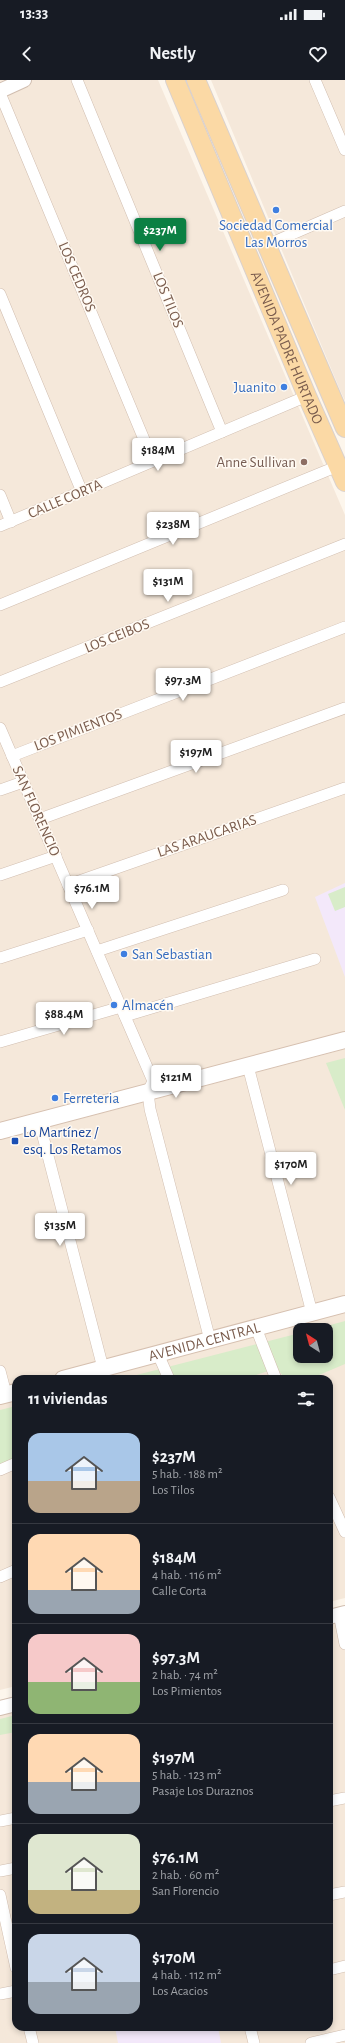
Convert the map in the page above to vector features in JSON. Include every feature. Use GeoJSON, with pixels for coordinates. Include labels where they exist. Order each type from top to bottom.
{"type":"FeatureCollection","features":[{"type":"Feature","properties":{"kind":"main road","name":"AVENIDA PADRE HURTADO"},"geometry":{"type":"LineString","coordinates":[[175,80],[307,396],[345,482]]}},
{"type":"Feature","properties":{"kind":"main road","name":"AVENIDA PADRE HURTADO"},"geometry":{"type":"LineString","coordinates":[[196,80],[345,428]]}},
{"type":"Feature","properties":{"kind":"main road"},"geometry":{"type":"LineString","coordinates":[[0,1131],[345,1040]]}},
{"type":"Feature","properties":{"kind":"main road","name":"AVENIDA CENTRAL"},"geometry":{"type":"LineString","coordinates":[[78,1375],[345,1304]]}},
{"type":"Feature","properties":{"kind":"street"},"geometry":{"type":"LineString","coordinates":[[0,92],[24,80]]}},
{"type":"Feature","properties":{"kind":"street","name":"LOS TILOS"},"geometry":{"type":"LineString","coordinates":[[77,80],[222,432]]}},
{"type":"Feature","properties":{"kind":"street"},"geometry":{"type":"LineString","coordinates":[[315,80],[345,150]]}},
{"type":"Feature","properties":{"kind":"street","name":"LOS CEDROS"},"geometry":{"type":"LineString","coordinates":[[0,92],[153,461]]}},
{"type":"Feature","properties":{"kind":"street"},"geometry":{"type":"LineString","coordinates":[[267,245],[345,211]]}},
{"type":"Feature","properties":{"kind":"street"},"geometry":{"type":"LineString","coordinates":[[0,294],[82,492]]}},
{"type":"Feature","properties":{"kind":"street","name":"CALLE CORTA"},"geometry":{"type":"LineString","coordinates":[[0,526],[307,396]]}},
{"type":"Feature","properties":{"kind":"street"},"geometry":{"type":"LineString","coordinates":[[0,605],[338,466]]}},
{"type":"Feature","properties":{"kind":"street"},"geometry":{"type":"LineString","coordinates":[[0,495],[11,522]]}},
{"type":"Feature","properties":{"kind":"street","name":"LOS CEIBOS"},"geometry":{"type":"LineString","coordinates":[[0,682],[345,544]]}},
{"type":"Feature","properties":{"kind":"street","name":"LOS PIMIENTOS"},"geometry":{"type":"LineString","coordinates":[[12,756],[345,627]]}},
{"type":"Feature","properties":{"kind":"street"},"geometry":{"type":"LineString","coordinates":[[40,819],[345,708]]}},
{"type":"Feature","properties":{"kind":"street","name":"SAN FLORENCIO"},"geometry":{"type":"LineString","coordinates":[[0,728],[153,1080],[148,1092],[150,1109],[210,1340]]}},
{"type":"Feature","properties":{"kind":"street"},"geometry":{"type":"LineString","coordinates":[[0,790],[24,782]]}},
{"type":"Feature","properties":{"kind":"street","name":"LAS ARAUCARIAS"},"geometry":{"type":"LineString","coordinates":[[68,885],[345,788]]}},
{"type":"Feature","properties":{"kind":"street"},"geometry":{"type":"LineString","coordinates":[[0,875],[56,856]]}},
{"type":"Feature","properties":{"kind":"street"},"geometry":{"type":"LineString","coordinates":[[97,951],[283,890]]}},
{"type":"Feature","properties":{"kind":"street"},"geometry":{"type":"LineString","coordinates":[[0,958],[88,930]]}},
{"type":"Feature","properties":{"kind":"street"},"geometry":{"type":"LineString","coordinates":[[0,1042],[123,1012],[316,959]]}},
{"type":"Feature","properties":{"kind":"street"},"geometry":{"type":"LineString","coordinates":[[248,1066],[312,1313]]}},
{"type":"Feature","properties":{"kind":"street"},"geometry":{"type":"LineString","coordinates":[[39,1121],[103,1368]]}},
{"type":"Feature","properties":{"kind":"street"},"geometry":{"type":"LineString","coordinates":[[256,1328],[274,1375]]}},
{"type":"Feature","properties":{"kind":"street"},"geometry":{"type":"LineString","coordinates":[[158,1354],[167,1375]]}},
{"type":"Feature","properties":{"kind":"street"},"geometry":{"type":"LineString","coordinates":[[0,1371],[7,1394]]}},
{"type":"Feature","properties":{"kind":"street"},"geometry":{"type":"LineString","coordinates":[[0,1470],[12,1465]]}},
{"type":"Feature","properties":{"kind":"street"},"geometry":{"type":"LineString","coordinates":[[333,1506],[345,1532]]}},
{"type":"Feature","properties":{"kind":"street"},"geometry":{"type":"LineString","coordinates":[[0,1577],[12,1572]]}},
{"type":"Feature","properties":{"kind":"street"},"geometry":{"type":"LineString","coordinates":[[338,1615],[345,1644]]}},
{"type":"Feature","properties":{"kind":"street"},"geometry":{"type":"LineString","coordinates":[[0,1708],[12,1705]]}},
{"type":"Feature","properties":{"kind":"street"},"geometry":{"type":"LineString","coordinates":[[333,1800],[345,1798]]}},
{"type":"Feature","properties":{"kind":"street"},"geometry":{"type":"LineString","coordinates":[[0,1821],[12,1819]]}},
{"type":"Feature","properties":{"kind":"street"},"geometry":{"type":"LineString","coordinates":[[0,1871],[12,1869]]}},
{"type":"Feature","properties":{"kind":"street"},"geometry":{"type":"LineString","coordinates":[[333,1894],[345,1892]]}},
{"type":"Feature","properties":{"kind":"street"},"geometry":{"type":"LineString","coordinates":[[0,1895],[12,1948]]}},
{"type":"Feature","properties":{"kind":"street"},"geometry":{"type":"LineString","coordinates":[[333,1969],[345,1966]]}},
{"type":"Feature","properties":{"kind":"street"},"geometry":{"type":"LineString","coordinates":[[0,1994],[12,1992]]}},
{"type":"Feature","properties":{"kind":"street"},"geometry":{"type":"LineString","coordinates":[[30,2031],[33,2043]]}},
{"type":"Feature","properties":{"kind":"street"},"geometry":{"type":"LineString","coordinates":[[251,2031],[254,2043]]}},
{"type":"Feature","properties":{"kind":"street"},"geometry":{"type":"LineString","coordinates":[[311,2043],[345,2035]]}},
{"type":"Feature","properties":{"kind":"shaded area"},"geometry":{"type":"Polygon","coordinates":[[[0,80],[158,80],[345,515],[345,1041],[0,1133],[0,80]]]}},
{"type":"Feature","properties":{"kind":"shaded area"},"geometry":{"type":"Polygon","coordinates":[[[211,80],[345,80],[345,401],[340,390],[211,80]]]}},
{"type":"Feature","properties":{"kind":"shaded area"},"geometry":{"type":"Polygon","coordinates":[[[345,883],[345,977],[315,897],[345,883]]]}},
{"type":"Feature","properties":{"kind":"shaded area"},"geometry":{"type":"Polygon","coordinates":[[[345,1049],[345,1598],[333,1601],[333,1375],[12,1375],[12,1687],[0,1690],[0,1140],[345,1049]]]}},
{"type":"Feature","properties":{"kind":"shaded area"},"geometry":{"type":"Polygon","coordinates":[[[345,1619],[345,2043],[0,2043],[0,1711],[12,1708],[12,2031],[333,2031],[333,1623],[345,1619]]]}},
{"type":"Feature","properties":{"kind":"shaded area"},"geometry":{"type":"Polygon","coordinates":[[[116,2031],[219,2031],[221,2043],[118,2043],[116,2031]]]}},
{"type":"Feature","properties":{"kind":"green space"},"geometry":{"type":"Polygon","coordinates":[[[345,887],[345,907],[335,911],[328,894],[345,887]]]}},
{"type":"Feature","properties":{"kind":"green space"},"geometry":{"type":"Polygon","coordinates":[[[345,1058],[345,1110],[326,1063],[345,1058]]]}},
{"type":"Feature","properties":{"kind":"green space"},"geometry":{"type":"Polygon","coordinates":[[[345,1321],[345,1364],[319,1375],[282,1375],[277,1368],[256,1375],[137,1375],[293,1335],[293,1363],[333,1363],[333,1324],[345,1321]]]}},
{"type":"Feature","properties":{"kind":"green space"},"geometry":{"type":"Polygon","coordinates":[[[12,1407],[12,1462],[0,1467],[0,1410],[12,1407]]]}},
{"type":"Feature","properties":{"kind":"green space"},"geometry":{"type":"Polygon","coordinates":[[[12,1716],[12,1733],[0,1735],[0,1719],[12,1716]]]}},
{"type":"Feature","properties":{"kind":"place","name":"Sociedad Comercial Las Morros"},"geometry":{"type":"Point","coordinates":[276,210]}},
{"type":"Feature","properties":{"kind":"place","name":"Juanito"},"geometry":{"type":"Point","coordinates":[284,387]}},
{"type":"Feature","properties":{"kind":"place","name":"Anne Sullivan"},"geometry":{"type":"Point","coordinates":[304,462]}},
{"type":"Feature","properties":{"kind":"place","name":"San Sebastian"},"geometry":{"type":"Point","coordinates":[124,954]}},
{"type":"Feature","properties":{"kind":"place","name":"Almacén"},"geometry":{"type":"Point","coordinates":[114,1005]}},
{"type":"Feature","properties":{"kind":"place","name":"Ferreteria"},"geometry":{"type":"Point","coordinates":[55,1098]}},
{"type":"Feature","properties":{"kind":"place","name":"Lo Martínez / esq. Los Retamos"},"geometry":{"type":"Point","coordinates":[15,1141]}}]}
